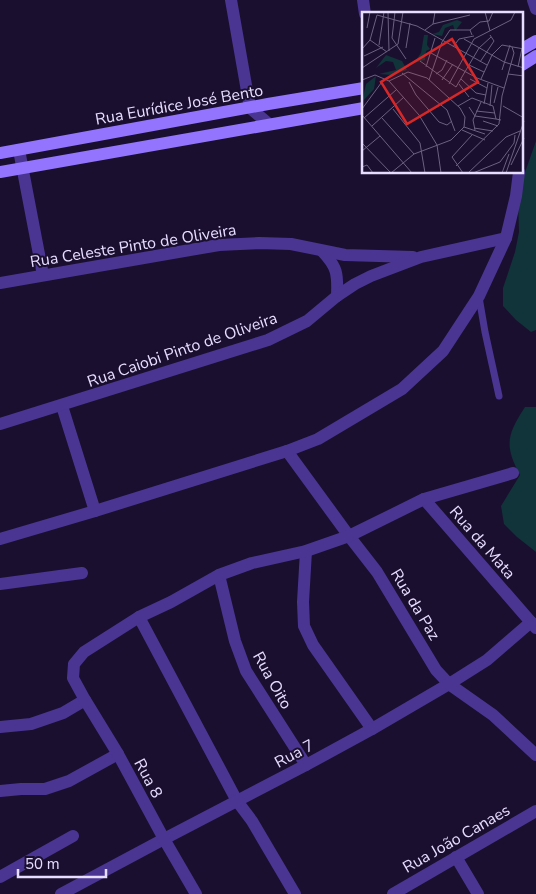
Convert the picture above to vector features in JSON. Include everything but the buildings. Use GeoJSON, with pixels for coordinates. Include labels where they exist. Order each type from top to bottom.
{"type":"FeatureCollection","features":[{"type":"Feature","properties":{"kind":"street"},"geometry":{"type":"LineString","coordinates":[[231,0],[250,108],[269,124]]}},
{"type":"Feature","properties":{"kind":"street"},"geometry":{"type":"LineString","coordinates":[[533,0],[536,9]]}},
{"type":"Feature","properties":{"kind":"street"},"geometry":{"type":"LineString","coordinates":[[524,48],[536,41]]}},
{"type":"Feature","properties":{"kind":"street"},"geometry":{"type":"LineString","coordinates":[[524,64],[536,56]]}},
{"type":"Feature","properties":{"kind":"street","name":"Rua Eurídice José Bento"},"geometry":{"type":"LineString","coordinates":[[0,153],[362,88]]}},
{"type":"Feature","properties":{"kind":"street"},"geometry":{"type":"LineString","coordinates":[[0,172],[362,108]]}},
{"type":"Feature","properties":{"kind":"street"},"geometry":{"type":"LineString","coordinates":[[19,150],[43,275]]}},
{"type":"Feature","properties":{"kind":"street"},"geometry":{"type":"LineString","coordinates":[[0,539],[287,451],[318,439],[402,389],[443,351],[479,296],[506,238],[516,196],[518,174]]}},
{"type":"Feature","properties":{"kind":"street","name":"Rua Caiobi Pinto de Oliveira"},"geometry":{"type":"LineString","coordinates":[[0,424],[268,340],[307,321],[337,296],[371,276],[421,257],[506,238]]}},
{"type":"Feature","properties":{"kind":"street","name":"Rua Celeste Pinto de Oliveira"},"geometry":{"type":"LineString","coordinates":[[0,283],[219,245],[291,244],[345,255],[421,257]]}},
{"type":"Feature","properties":{"kind":"street"},"geometry":{"type":"LineString","coordinates":[[322,251],[336,270],[338,280],[337,296]]}},
{"type":"Feature","properties":{"kind":"street"},"geometry":{"type":"LineString","coordinates":[[62,406],[96,511]]}},
{"type":"Feature","properties":{"kind":"street","name":"Rua da Paz"},"geometry":{"type":"LineString","coordinates":[[287,451],[349,536],[378,572],[436,670],[449,684],[493,715],[536,755]]}},
{"type":"Feature","properties":{"kind":"street"},"geometry":{"type":"LineString","coordinates":[[295,894],[238,801],[139,617],[171,602],[219,575],[252,563],[306,551],[349,536],[424,499],[513,473]]}},
{"type":"Feature","properties":{"kind":"street","name":"Rua da Mata"},"geometry":{"type":"LineString","coordinates":[[424,499],[533,625]]}},
{"type":"Feature","properties":{"kind":"street"},"geometry":{"type":"LineString","coordinates":[[306,551],[302,602],[304,626],[313,645],[372,729]]}},
{"type":"Feature","properties":{"kind":"street"},"geometry":{"type":"LineString","coordinates":[[0,584],[82,573]]}},
{"type":"Feature","properties":{"kind":"street","name":"Rua Oito"},"geometry":{"type":"LineString","coordinates":[[219,575],[235,641],[246,671],[306,765]]}},
{"type":"Feature","properties":{"kind":"street","name":"Rua 8"},"geometry":{"type":"LineString","coordinates":[[139,617],[84,652],[74,664],[74,678],[84,700],[118,754],[196,894]]}},
{"type":"Feature","properties":{"kind":"street","name":"Rua 7"},"geometry":{"type":"LineString","coordinates":[[61,894],[372,729],[487,660],[533,625]]}},
{"type":"Feature","properties":{"kind":"street"},"geometry":{"type":"LineString","coordinates":[[0,727],[31,724],[63,713],[84,700]]}},
{"type":"Feature","properties":{"kind":"street"},"geometry":{"type":"LineString","coordinates":[[0,791],[45,789],[69,781],[118,754]]}},
{"type":"Feature","properties":{"kind":"street","name":"Rua João Canaes"},"geometry":{"type":"LineString","coordinates":[[393,894],[536,811]]}},
{"type":"Feature","properties":{"kind":"street"},"geometry":{"type":"LineString","coordinates":[[0,877],[73,836]]}},
{"type":"Feature","properties":{"kind":"street"},"geometry":{"type":"LineString","coordinates":[[456,857],[478,894]]}},
{"type":"Feature","properties":{"kind":"lane"},"geometry":{"type":"LineString","coordinates":[[479,296],[499,396]]}},
{"type":"Feature","properties":{"kind":"green space"},"geometry":{"type":"Polygon","coordinates":[[[536,141],[536,330],[531,332],[503,306],[503,288],[515,252],[519,232],[518,199],[536,141]]]}},
{"type":"Feature","properties":{"kind":"green space"},"geometry":{"type":"Polygon","coordinates":[[[525,407],[536,407],[536,552],[504,524],[501,506],[520,475],[512,456],[510,440],[514,425],[525,407]]]}}]}
